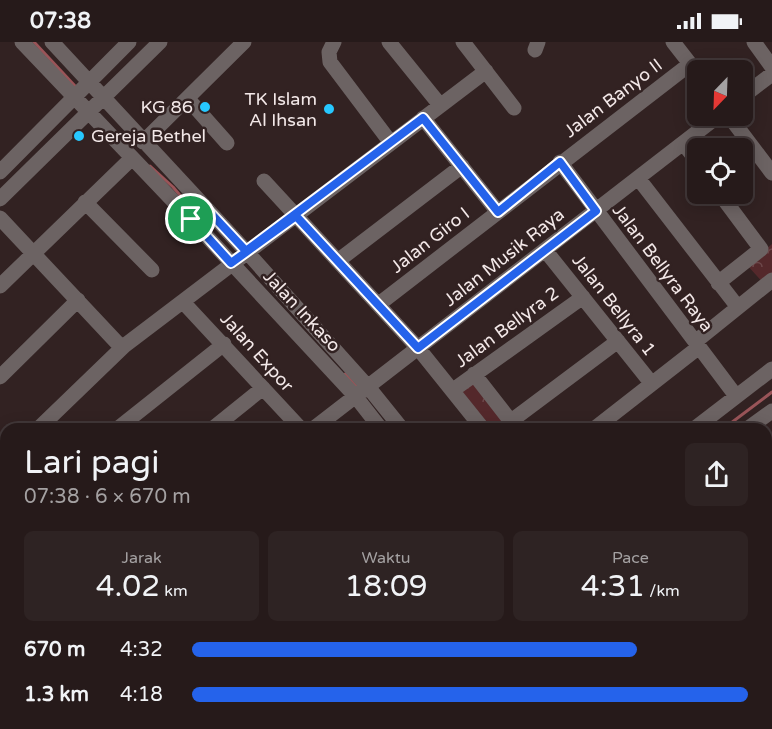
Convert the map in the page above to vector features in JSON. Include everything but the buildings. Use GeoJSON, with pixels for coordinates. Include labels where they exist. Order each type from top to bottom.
{"type":"FeatureCollection","features":[{"type":"Feature","properties":{"kind":"street","name":"Jalan Inkaso"},"geometry":{"type":"LineString","coordinates":[[22,42],[95,105],[132,159],[198,212],[362,393]]}},
{"type":"Feature","properties":{"kind":"street"},"geometry":{"type":"LineString","coordinates":[[52,42],[82,92],[95,105],[143,142],[198,212]]}},
{"type":"Feature","properties":{"kind":"street"},"geometry":{"type":"LineString","coordinates":[[0,172],[82,92],[129,42]]}},
{"type":"Feature","properties":{"kind":"street"},"geometry":{"type":"LineString","coordinates":[[0,199],[160,42]]}},
{"type":"Feature","properties":{"kind":"street"},"geometry":{"type":"LineString","coordinates":[[143,142],[244,42]]}},
{"type":"Feature","properties":{"kind":"street"},"geometry":{"type":"LineString","coordinates":[[334,42],[329,52],[330,62],[391,143]]}},
{"type":"Feature","properties":{"kind":"street"},"geometry":{"type":"LineString","coordinates":[[389,42],[440,105]]}},
{"type":"Feature","properties":{"kind":"street"},"geometry":{"type":"LineString","coordinates":[[463,42],[514,108]]}},
{"type":"Feature","properties":{"kind":"street"},"geometry":{"type":"LineString","coordinates":[[673,42],[687,60]]}},
{"type":"Feature","properties":{"kind":"street"},"geometry":{"type":"LineString","coordinates":[[754,42],[772,67]]}},
{"type":"Feature","properties":{"kind":"street"},"geometry":{"type":"LineString","coordinates":[[44,423],[122,348],[486,71]]}},
{"type":"Feature","properties":{"kind":"street","name":"Jalan Banyo II"},"geometry":{"type":"LineString","coordinates":[[560,162],[687,74]]}},
{"type":"Feature","properties":{"kind":"street"},"geometry":{"type":"LineString","coordinates":[[753,89],[772,74]]}},
{"type":"Feature","properties":{"kind":"street"},"geometry":{"type":"LineString","coordinates":[[188,99],[227,143]]}},
{"type":"Feature","properties":{"kind":"street"},"geometry":{"type":"LineString","coordinates":[[423,118],[498,212]]}},
{"type":"Feature","properties":{"kind":"street","name":"Jalan Musik Raya"},"geometry":{"type":"LineString","coordinates":[[321,423],[705,126]]}},
{"type":"Feature","properties":{"kind":"street"},"geometry":{"type":"LineString","coordinates":[[737,126],[772,173]]}},
{"type":"Feature","properties":{"kind":"street"},"geometry":{"type":"LineString","coordinates":[[683,143],[687,148]]}},
{"type":"Feature","properties":{"kind":"street"},"geometry":{"type":"LineString","coordinates":[[0,286],[132,159]]}},
{"type":"Feature","properties":{"kind":"street","name":"Jalan Bellyra Raya"},"geometry":{"type":"LineString","coordinates":[[560,162],[736,396]]}},
{"type":"Feature","properties":{"kind":"street","name":"Jalan Giro I"},"geometry":{"type":"LineString","coordinates":[[379,304],[560,162]]}},
{"type":"Feature","properties":{"kind":"street"},"geometry":{"type":"LineString","coordinates":[[339,260],[462,166]]}},
{"type":"Feature","properties":{"kind":"street"},"geometry":{"type":"LineString","coordinates":[[638,178],[737,306]]}},
{"type":"Feature","properties":{"kind":"street"},"geometry":{"type":"LineString","coordinates":[[264,181],[418,348],[478,423]]}},
{"type":"Feature","properties":{"kind":"street"},"geometry":{"type":"LineString","coordinates":[[85,202],[152,270]]}},
{"type":"Feature","properties":{"kind":"street"},"geometry":{"type":"LineString","coordinates":[[718,283],[766,244],[729,204]]}},
{"type":"Feature","properties":{"kind":"street"},"geometry":{"type":"LineString","coordinates":[[0,218],[122,348]]}},
{"type":"Feature","properties":{"kind":"street","name":"Jalan Bellyra 1"},"geometry":{"type":"LineString","coordinates":[[545,250],[652,384]]}},
{"type":"Feature","properties":{"kind":"street"},"geometry":{"type":"LineString","coordinates":[[602,423],[652,384],[737,306],[772,280]]}},
{"type":"Feature","properties":{"kind":"street","name":"Jalan Bellyra 2"},"geometry":{"type":"LineString","coordinates":[[453,390],[583,297]]}},
{"type":"Feature","properties":{"kind":"street"},"geometry":{"type":"LineString","coordinates":[[0,377],[78,300]]}},
{"type":"Feature","properties":{"kind":"street","name":"Jalan Expor"},"geometry":{"type":"LineString","coordinates":[[183,302],[295,423]]}},
{"type":"Feature","properties":{"kind":"street"},"geometry":{"type":"LineString","coordinates":[[516,423],[618,341]]}},
{"type":"Feature","properties":{"kind":"street"},"geometry":{"type":"LineString","coordinates":[[125,423],[224,344]]}},
{"type":"Feature","properties":{"kind":"street"},"geometry":{"type":"LineString","coordinates":[[702,423],[772,369]]}},
{"type":"Feature","properties":{"kind":"street"},"geometry":{"type":"LineString","coordinates":[[474,374],[512,423]]}},
{"type":"Feature","properties":{"kind":"street"},"geometry":{"type":"LineString","coordinates":[[219,423],[263,388]]}},
{"type":"Feature","properties":{"kind":"street"},"geometry":{"type":"LineString","coordinates":[[362,393],[378,423]]}},
{"type":"Feature","properties":{"kind":"street"},"geometry":{"type":"LineString","coordinates":[[362,393],[395,423]]}},
{"type":"Feature","properties":{"kind":"street"},"geometry":{"type":"LineString","coordinates":[[755,423],[772,411]]}},
{"type":"Feature","properties":{"kind":"green space"},"geometry":{"type":"Polygon","coordinates":[[[772,244],[772,283],[767,287],[747,265],[772,244]]]}},
{"type":"Feature","properties":{"kind":"green space"},"geometry":{"type":"Polygon","coordinates":[[[472,381],[505,423],[482,423],[458,391],[472,381]]]}},
{"type":"Feature","properties":{"kind":"waterway"},"geometry":{"type":"LineString","coordinates":[[34,42],[76,87]]}},
{"type":"Feature","properties":{"kind":"waterway"},"geometry":{"type":"LineString","coordinates":[[150,166],[173,187],[195,213]]}},
{"type":"Feature","properties":{"kind":"waterway"},"geometry":{"type":"LineString","coordinates":[[345,374],[359,389]]}},
{"type":"Feature","properties":{"kind":"waterway"},"geometry":{"type":"LineString","coordinates":[[731,423],[772,392]]}},
{"type":"Feature","properties":{"kind":"place","name":"KG 86"},"geometry":{"type":"Point","coordinates":[205,107]}},
{"type":"Feature","properties":{"kind":"place","name":"TK Islam Al Ihsan"},"geometry":{"type":"Point","coordinates":[329,109]}},
{"type":"Feature","properties":{"kind":"place","name":"Gereja Bethel"},"geometry":{"type":"Point","coordinates":[79,136]}},
{"type":"Feature","properties":{"kind":"route"},"geometry":{"type":"LineString","coordinates":[[191,219],[204,206],[246,251],[296,216],[423,118],[498,212],[560,162],[596,211],[418,348],[296,216],[231,263],[191,219]]}}]}
